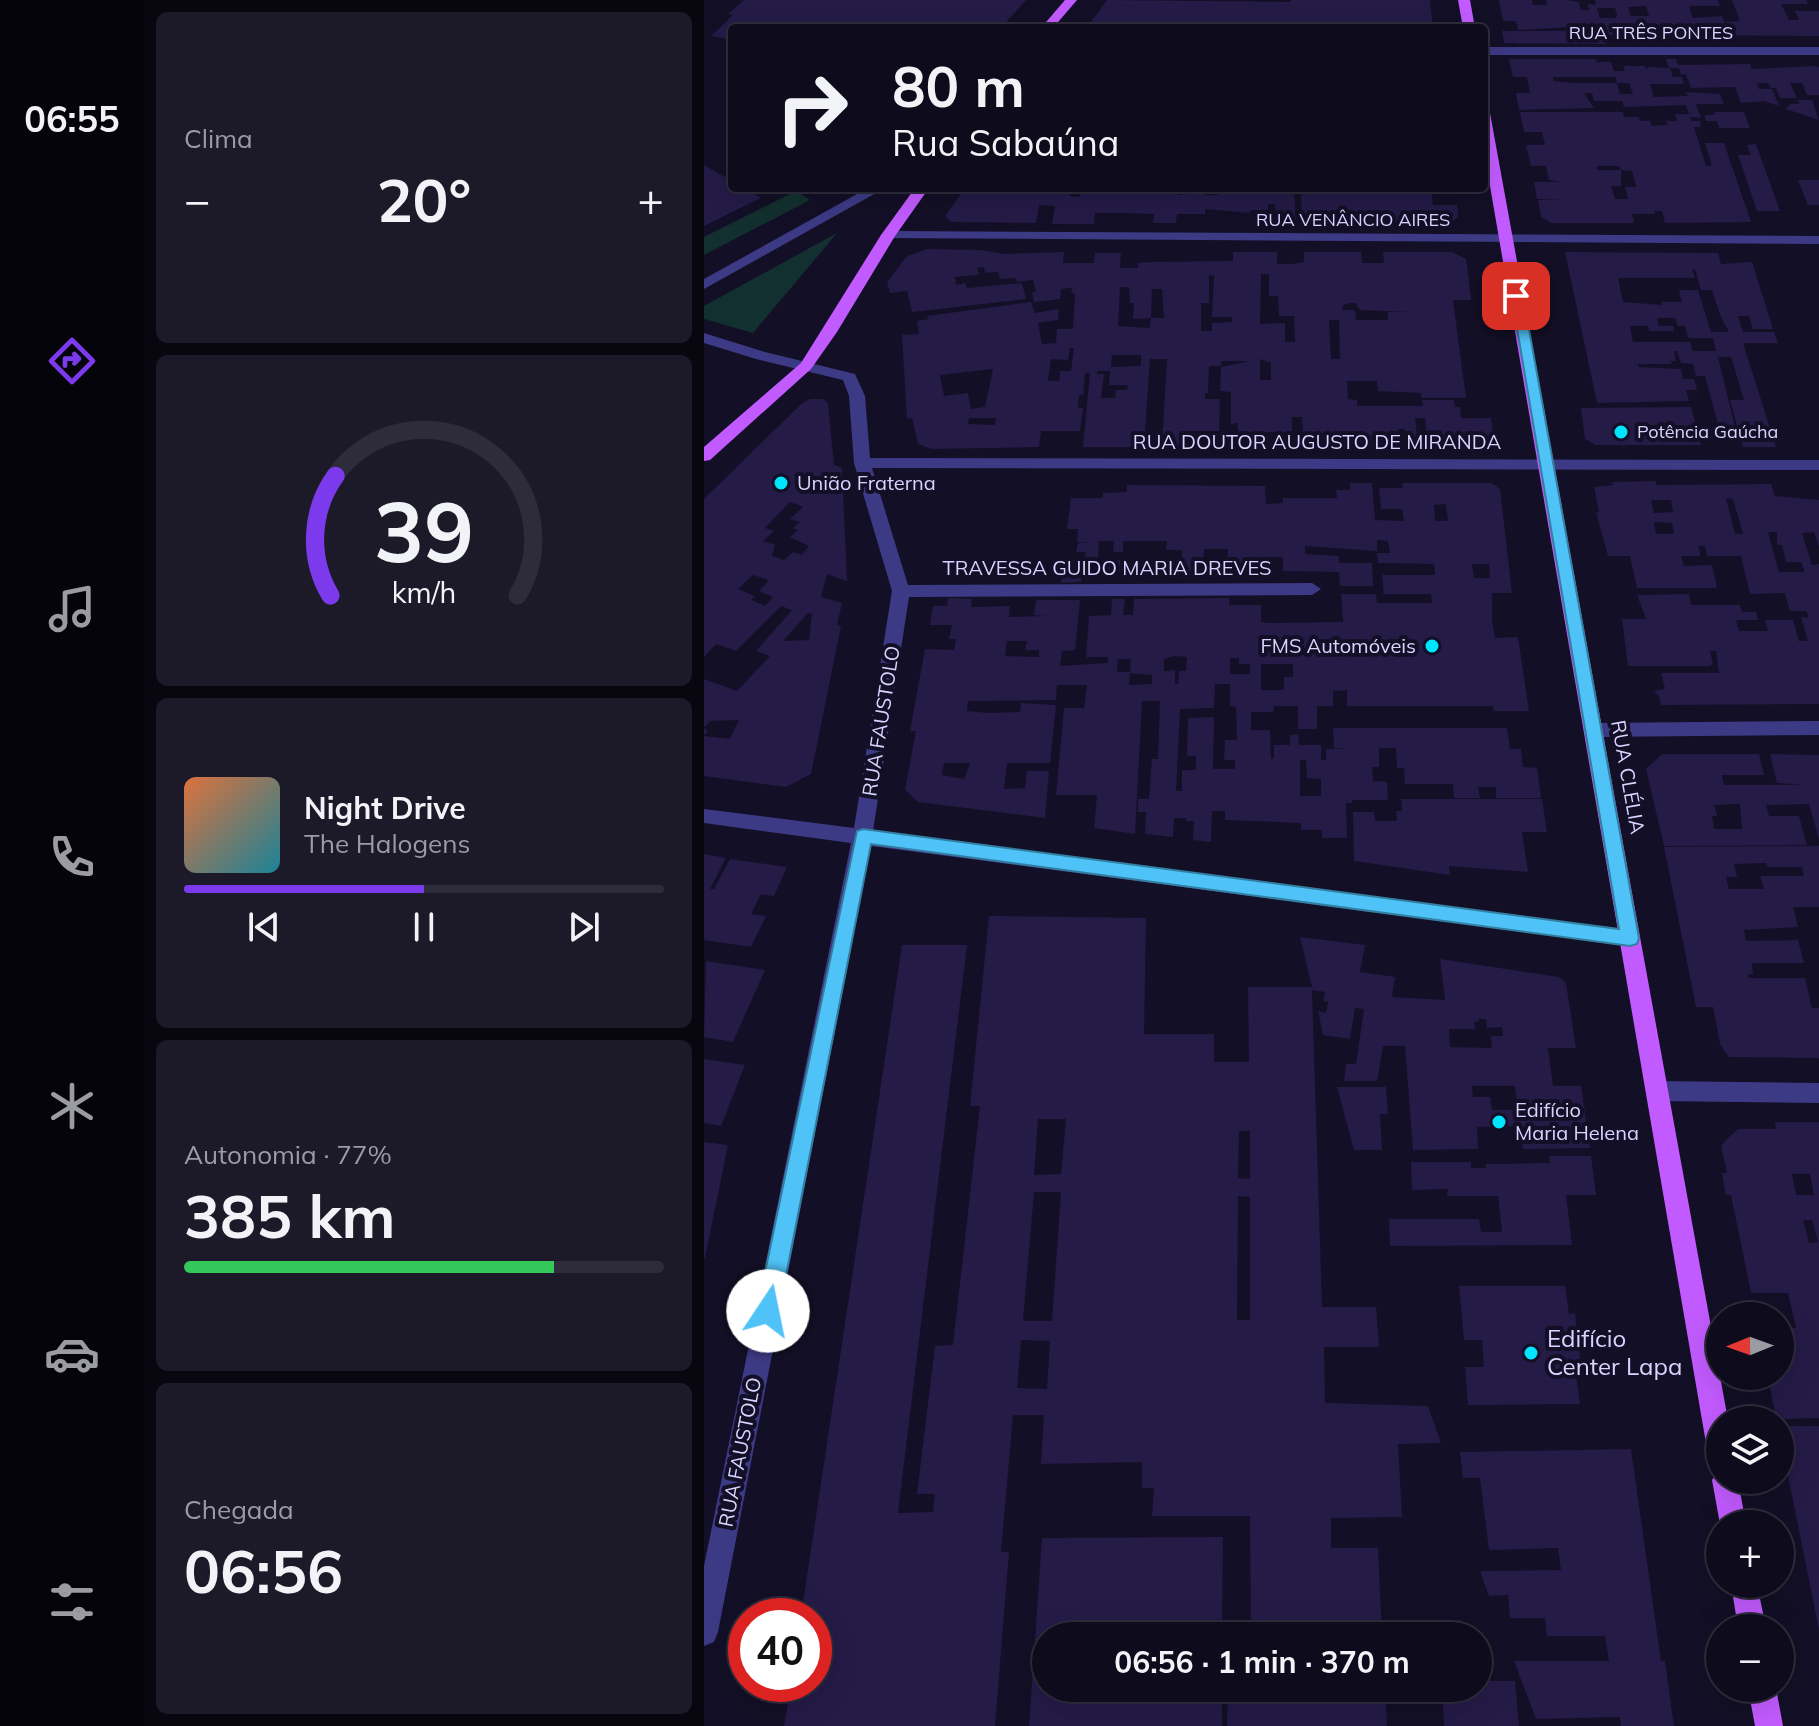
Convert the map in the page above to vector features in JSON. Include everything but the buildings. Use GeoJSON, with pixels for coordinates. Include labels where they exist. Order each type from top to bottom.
{"type":"FeatureCollection","features":[{"type":"Feature","properties":{"kind":"main road"},"geometry":{"type":"LineString","coordinates":[[1050,24],[1071,0]]}},
{"type":"Feature","properties":{"kind":"main road"},"geometry":{"type":"LineString","coordinates":[[1464,0],[1468,24]]}},
{"type":"Feature","properties":{"kind":"main road","name":"RUA CLÉLIA"},"geometry":{"type":"LineString","coordinates":[[1488,136],[1712,1406]]}},
{"type":"Feature","properties":{"kind":"main road"},"geometry":{"type":"LineString","coordinates":[[704,456],[806,366],[888,235],[919,192]]}},
{"type":"Feature","properties":{"kind":"main road"},"geometry":{"type":"LineString","coordinates":[[1765,1702],[1769,1726]]}},
{"type":"Feature","properties":{"kind":"street","name":"RUA TRÊS PONTES"},"geometry":{"type":"LineString","coordinates":[[1488,51],[1819,51]]}},
{"type":"Feature","properties":{"kind":"street"},"geometry":{"type":"LineString","coordinates":[[704,285],[857,192]]}},
{"type":"Feature","properties":{"kind":"street","name":"RUA VENÂNCIO AIRES"},"geometry":{"type":"LineString","coordinates":[[888,235],[1819,240]]}},
{"type":"Feature","properties":{"kind":"street"},"geometry":{"type":"LineString","coordinates":[[704,338],[806,366]]}},
{"type":"Feature","properties":{"kind":"street","name":"RUA FAUSTOLO"},"geometry":{"type":"LineString","coordinates":[[704,1632],[863,836],[901,591],[862,463],[857,396],[850,377],[806,366]]}},
{"type":"Feature","properties":{"kind":"street","name":"RUA DOUTOR AUGUSTO DE MIRANDA"},"geometry":{"type":"LineString","coordinates":[[862,463],[1819,465]]}},
{"type":"Feature","properties":{"kind":"street","name":"TRAVESSA GUIDO MARIA DREVES"},"geometry":{"type":"LineString","coordinates":[[901,591],[1312,589]]}},
{"type":"Feature","properties":{"kind":"street"},"geometry":{"type":"LineString","coordinates":[[1593,730],[1819,728]]}},
{"type":"Feature","properties":{"kind":"street"},"geometry":{"type":"LineString","coordinates":[[704,816],[1630,938]]}},
{"type":"Feature","properties":{"kind":"street"},"geometry":{"type":"LineString","coordinates":[[1657,1091],[1819,1093]]}},
{"type":"Feature","properties":{"kind":"green space"},"geometry":{"type":"Polygon","coordinates":[[[794,192],[810,200],[704,255],[704,237],[794,192]]]}},
{"type":"Feature","properties":{"kind":"green space"},"geometry":{"type":"Polygon","coordinates":[[[837,233],[753,333],[704,319],[704,306],[837,233]]]}},
{"type":"Feature","properties":{"kind":"place","name":"Potência Gaúcha"},"geometry":{"type":"Point","coordinates":[1621,432]}},
{"type":"Feature","properties":{"kind":"place","name":"União Fraterna"},"geometry":{"type":"Point","coordinates":[781,483]}},
{"type":"Feature","properties":{"kind":"place","name":"FMS Automóveis"},"geometry":{"type":"Point","coordinates":[1432,646]}},
{"type":"Feature","properties":{"kind":"place","name":"Edifício Maria Helena"},"geometry":{"type":"Point","coordinates":[1499,1122]}},
{"type":"Feature","properties":{"kind":"place","name":"Edifício Center Lapa"},"geometry":{"type":"Point","coordinates":[1531,1353]}},
{"type":"Feature","properties":{"kind":"route"},"geometry":{"type":"LineString","coordinates":[[768,1311],[863,836],[1630,938],[1516,296]]}}]}
